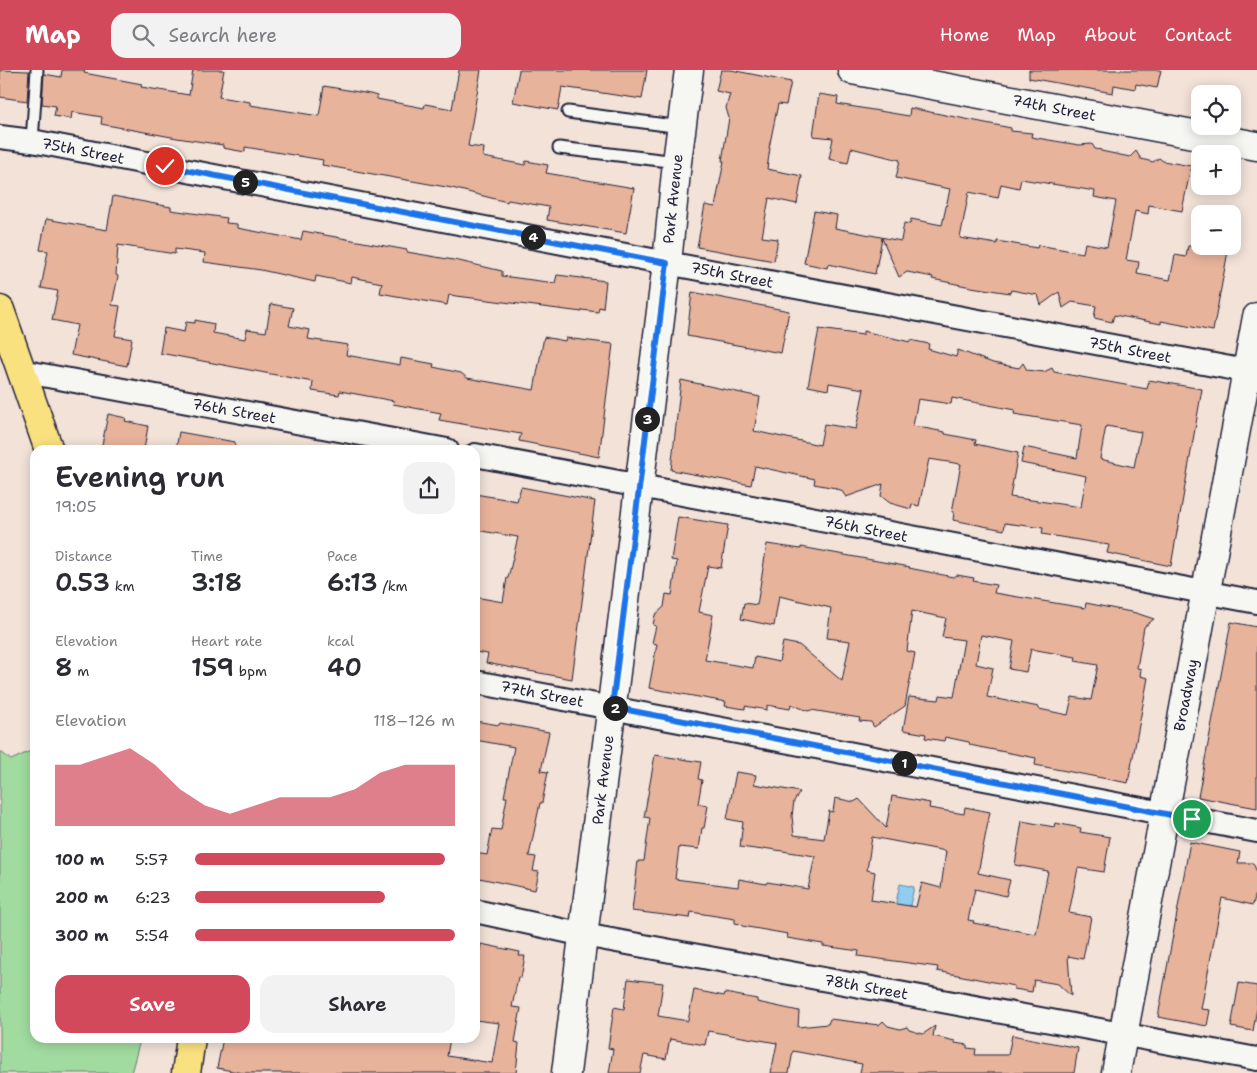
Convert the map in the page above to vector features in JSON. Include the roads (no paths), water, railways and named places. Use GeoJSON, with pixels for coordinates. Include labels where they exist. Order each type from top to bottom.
{"type":"FeatureCollection","features":[{"type":"Feature","properties":{"kind":"main road"},"geometry":{"type":"LineString","coordinates":[[0,310],[46,445]]}},
{"type":"Feature","properties":{"kind":"main road"},"geometry":{"type":"LineString","coordinates":[[186,1073],[190,1043]]}},
{"type":"Feature","properties":{"kind":"street","name":"Park Avenue"},"geometry":{"type":"LineString","coordinates":[[566,1073],[667,263],[677,162],[689,70]]}},
{"type":"Feature","properties":{"kind":"street","name":"74th Street"},"geometry":{"type":"LineString","coordinates":[[852,70],[1257,146]]}},
{"type":"Feature","properties":{"kind":"street","name":"75th Street"},"geometry":{"type":"LineString","coordinates":[[0,136],[1252,372]]}},
{"type":"Feature","properties":{"kind":"street","name":"Broadway"},"geometry":{"type":"LineString","coordinates":[[1116,1073],[1206,592],[1252,372],[1257,318]]}},
{"type":"Feature","properties":{"kind":"street","name":"76th Street"},"geometry":{"type":"LineString","coordinates":[[21,371],[420,445]]}},
{"type":"Feature","properties":{"kind":"street","name":"76th Street"},"geometry":{"type":"LineString","coordinates":[[480,456],[1257,602]]}},
{"type":"Feature","properties":{"kind":"street","name":"77th Street"},"geometry":{"type":"LineString","coordinates":[[480,683],[1257,831]]}},
{"type":"Feature","properties":{"kind":"street","name":"78th Street"},"geometry":{"type":"LineString","coordinates":[[480,912],[584,935],[1257,1059]]}},
{"type":"Feature","properties":{"kind":"lane"},"geometry":{"type":"LineString","coordinates":[[32,141],[37,70]]}},
{"type":"Feature","properties":{"kind":"lane"},"geometry":{"type":"LineString","coordinates":[[568,112],[681,127]]}},
{"type":"Feature","properties":{"kind":"lane"},"geometry":{"type":"LineString","coordinates":[[559,148],[677,162]]}},
{"type":"Feature","properties":{"kind":"water"},"geometry":{"type":"Polygon","coordinates":[[[900,884],[914,887],[907,919],[893,916],[900,884]]]}}]}
